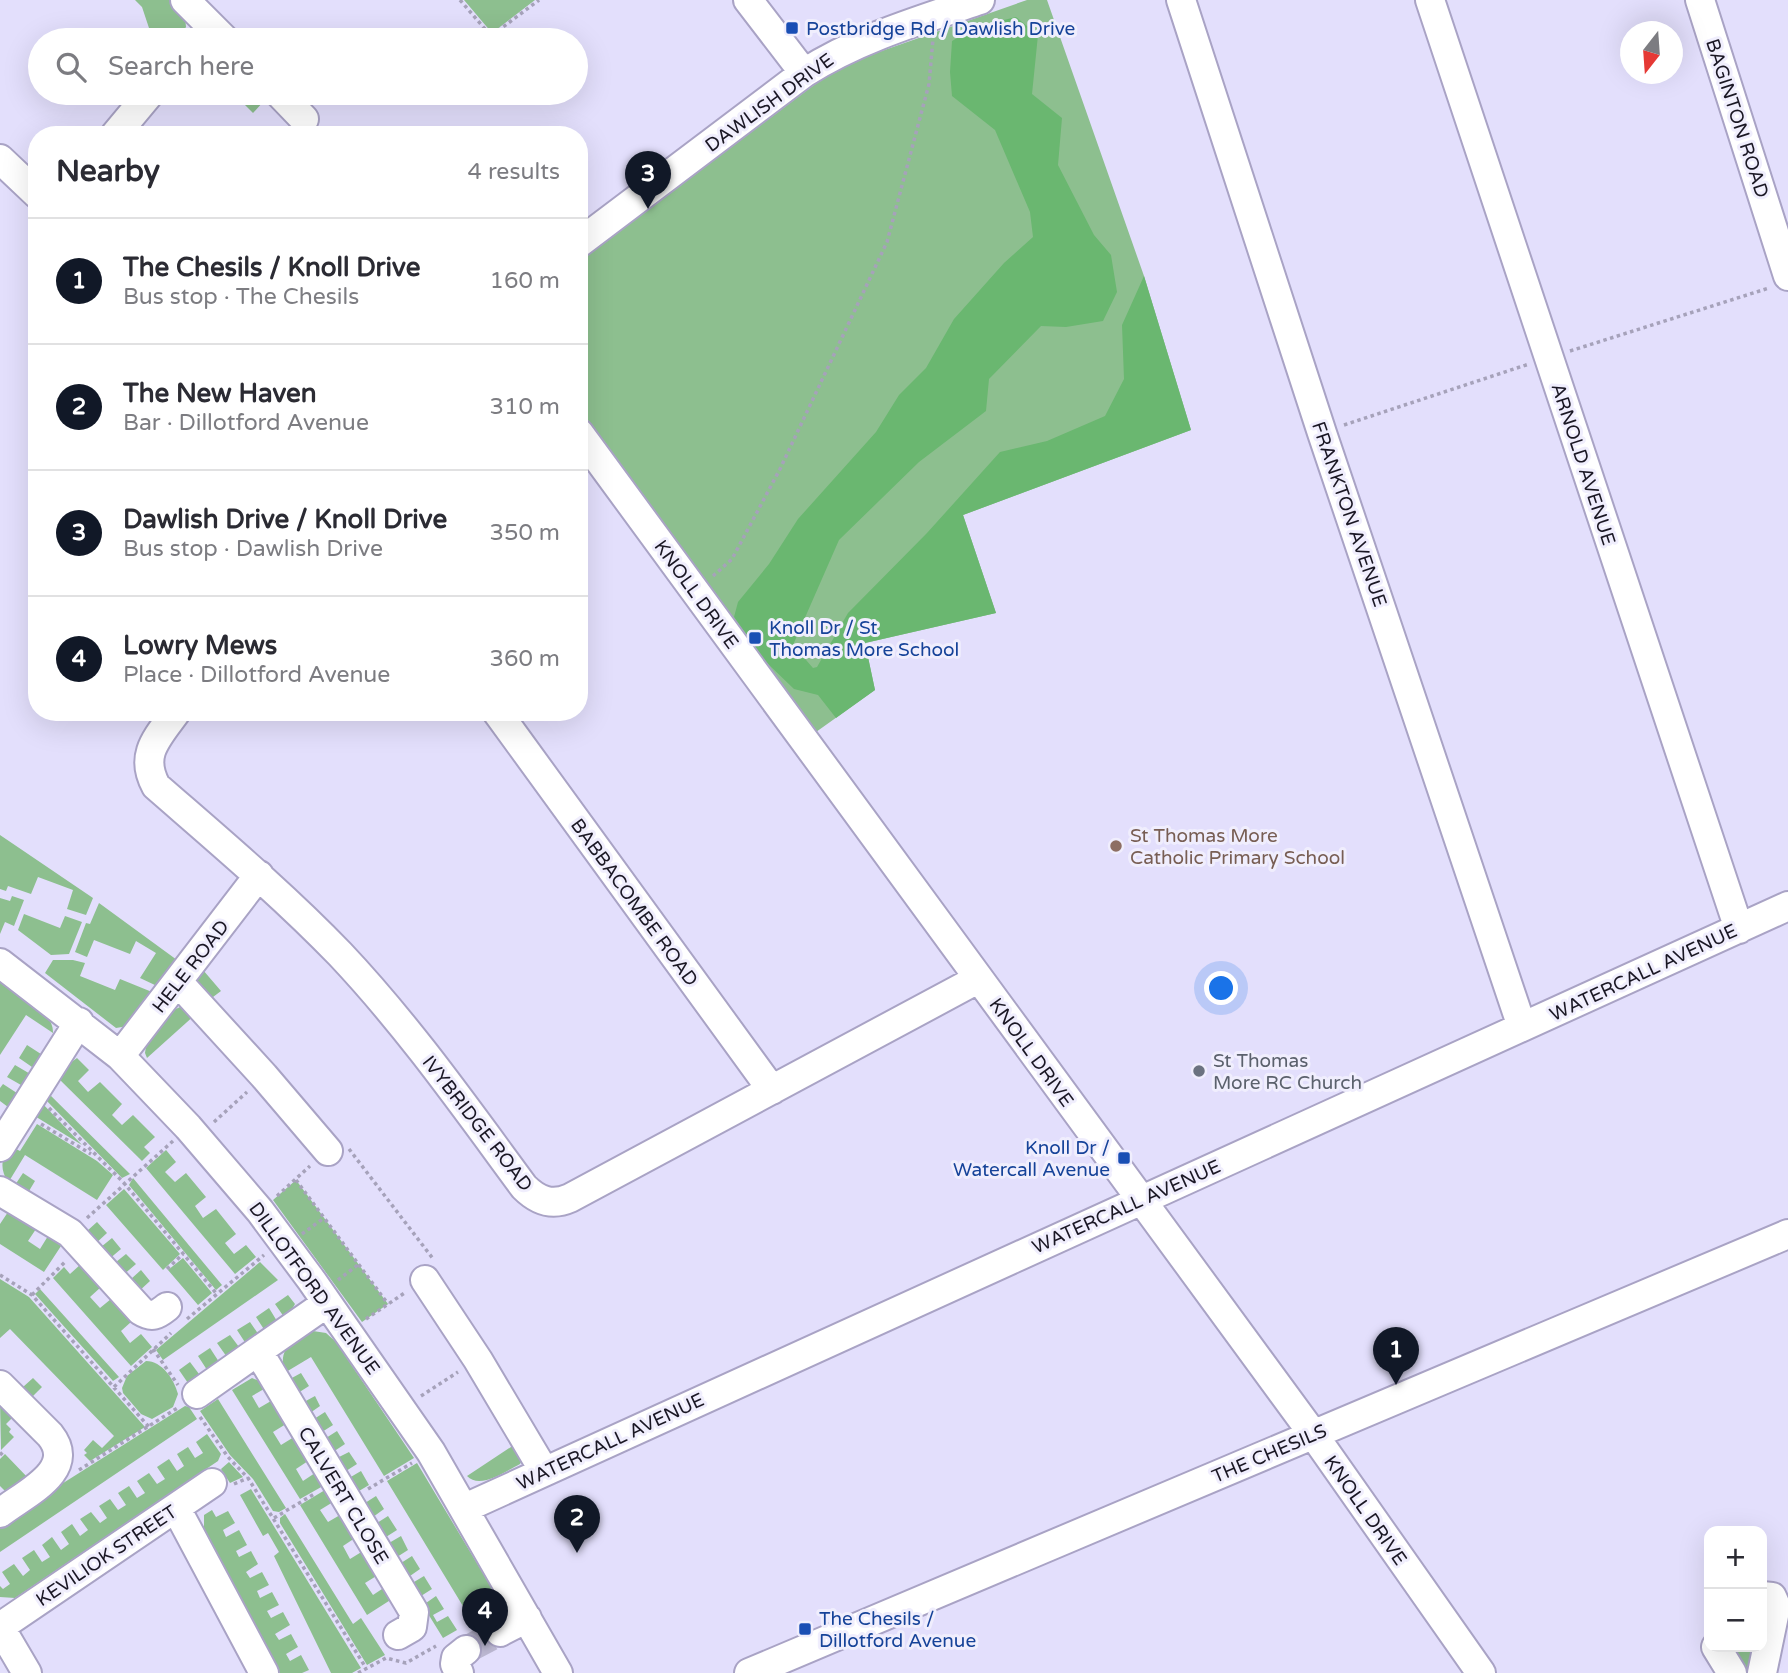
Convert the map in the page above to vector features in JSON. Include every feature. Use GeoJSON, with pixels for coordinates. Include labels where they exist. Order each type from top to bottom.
{"type":"FeatureCollection","features":[{"type":"Feature","properties":{"kind":"street"},"geometry":{"type":"LineString","coordinates":[[185,0],[203,28]]}},
{"type":"Feature","properties":{"kind":"street"},"geometry":{"type":"LineString","coordinates":[[748,0],[804,73]]}},
{"type":"Feature","properties":{"kind":"street","name":"DAWLISH DRIVE"},"geometry":{"type":"LineString","coordinates":[[588,236],[804,73],[841,51],[980,0]]}},
{"type":"Feature","properties":{"kind":"street","name":"FRANKTON AVENUE"},"geometry":{"type":"LineString","coordinates":[[1181,0],[1322,433],[1522,1027]]}},
{"type":"Feature","properties":{"kind":"street","name":"ARNOLD AVENUE"},"geometry":{"type":"LineString","coordinates":[[1430,0],[1739,929]]}},
{"type":"Feature","properties":{"kind":"street","name":"BAGINTON ROAD"},"geometry":{"type":"LineString","coordinates":[[1700,0],[1781,281]]}},
{"type":"Feature","properties":{"kind":"street"},"geometry":{"type":"LineString","coordinates":[[122,126],[140,105]]}},
{"type":"Feature","properties":{"kind":"street"},"geometry":{"type":"LineString","coordinates":[[291,105],[304,119]]}},
{"type":"Feature","properties":{"kind":"street"},"geometry":{"type":"LineString","coordinates":[[0,159],[28,185]]}},
{"type":"Feature","properties":{"kind":"street","name":"KNOLL DRIVE"},"geometry":{"type":"LineString","coordinates":[[588,445],[1313,1434],[1481,1673]]}},
{"type":"Feature","properties":{"kind":"street","name":"IVYBRIDGE ROAD"},"geometry":{"type":"LineString","coordinates":[[170,721],[148,757],[151,777],[156,786],[305,918],[369,986],[443,1078],[524,1187],[541,1200],[554,1203],[570,1198],[978,979]]}},
{"type":"Feature","properties":{"kind":"street","name":"BABBACOMBE ROAD"},"geometry":{"type":"LineString","coordinates":[[505,721],[772,1090]]}},
{"type":"Feature","properties":{"kind":"street","name":"HELE ROAD"},"geometry":{"type":"LineString","coordinates":[[120,1056],[259,875]]}},
{"type":"Feature","properties":{"kind":"street","name":"WATERCALL AVENUE"},"geometry":{"type":"LineString","coordinates":[[465,1507],[1788,906]]}},
{"type":"Feature","properties":{"kind":"street","name":"DILLOTFORD AVENUE"},"geometry":{"type":"LineString","coordinates":[[0,963],[120,1056],[193,1132],[283,1240],[431,1452],[558,1673]]}},
{"type":"Feature","properties":{"kind":"street"},"geometry":{"type":"LineString","coordinates":[[178,982],[328,1151]]}},
{"type":"Feature","properties":{"kind":"street"},"geometry":{"type":"LineString","coordinates":[[0,1147],[79,1022]]}},
{"type":"Feature","properties":{"kind":"street"},"geometry":{"type":"LineString","coordinates":[[0,1191],[77,1239],[148,1316],[155,1315],[166,1307]]}},
{"type":"Feature","properties":{"kind":"street","name":"THE CHESILS"},"geometry":{"type":"LineString","coordinates":[[749,1673],[1788,1234]]}},
{"type":"Feature","properties":{"kind":"street"},"geometry":{"type":"LineString","coordinates":[[425,1280],[478,1360],[544,1471]]}},
{"type":"Feature","properties":{"kind":"street"},"geometry":{"type":"LineString","coordinates":[[191,1399],[327,1303]]}},
{"type":"Feature","properties":{"kind":"street","name":"CALVERT CLOSE"},"geometry":{"type":"LineString","coordinates":[[258,1351],[414,1612],[412,1627],[398,1635]]}},
{"type":"Feature","properties":{"kind":"street"},"geometry":{"type":"LineString","coordinates":[[0,1385],[50,1435],[58,1452],[57,1466],[50,1477],[0,1513]]}},
{"type":"Feature","properties":{"kind":"street","name":"KEVILIOK STREET"},"geometry":{"type":"LineString","coordinates":[[0,1627],[212,1483]]}},
{"type":"Feature","properties":{"kind":"street"},"geometry":{"type":"LineString","coordinates":[[176,1508],[264,1673]]}},
{"type":"Feature","properties":{"kind":"street"},"geometry":{"type":"LineString","coordinates":[[1767,1596],[1772,1597],[1776,1606],[1767,1649]]}},
{"type":"Feature","properties":{"kind":"street"},"geometry":{"type":"LineString","coordinates":[[500,1632],[527,1618]]}},
{"type":"Feature","properties":{"kind":"street"},"geometry":{"type":"LineString","coordinates":[[0,1627],[27,1673]]}},
{"type":"Feature","properties":{"kind":"street"},"geometry":{"type":"LineString","coordinates":[[1719,1652],[1732,1673]]}},
{"type":"Feature","properties":{"kind":"street"},"geometry":{"type":"LineString","coordinates":[[1762,1673],[1766,1652]]}},
{"type":"Feature","properties":{"kind":"path"},"geometry":{"type":"LineString","coordinates":[[460,0],[484,28]]}},
{"type":"Feature","properties":{"kind":"path"},"geometry":{"type":"LineString","coordinates":[[502,28],[539,0]]}},
{"type":"Feature","properties":{"kind":"path"},"geometry":{"type":"LineString","coordinates":[[696,592],[732,559],[780,470],[887,242],[929,84],[934,15]]}},
{"type":"Feature","properties":{"kind":"path"},"geometry":{"type":"LineString","coordinates":[[1322,433],[1781,281]]}},
{"type":"Feature","properties":{"kind":"path"},"geometry":{"type":"LineString","coordinates":[[32,1295],[124,1183],[264,1076]]}},
{"type":"Feature","properties":{"kind":"path"},"geometry":{"type":"LineString","coordinates":[[27,1102],[96,1157]]}},
{"type":"Feature","properties":{"kind":"path"},"geometry":{"type":"LineString","coordinates":[[27,1102],[124,1183],[216,1293]]}},
{"type":"Feature","properties":{"kind":"path"},"geometry":{"type":"LineString","coordinates":[[260,1211],[342,1139],[441,1269],[348,1332]]}},
{"type":"Feature","properties":{"kind":"path"},"geometry":{"type":"LineString","coordinates":[[296,1180],[388,1304]]}},
{"type":"Feature","properties":{"kind":"path"},"geometry":{"type":"LineString","coordinates":[[114,1387],[216,1293],[283,1240]]}},
{"type":"Feature","properties":{"kind":"path"},"geometry":{"type":"LineString","coordinates":[[167,1269],[183,1254]]}},
{"type":"Feature","properties":{"kind":"path"},"geometry":{"type":"LineString","coordinates":[[0,1275],[32,1295],[149,1427]]}},
{"type":"Feature","properties":{"kind":"path"},"geometry":{"type":"LineString","coordinates":[[153,1349],[191,1399],[228,1457],[248,1478],[366,1668]]}},
{"type":"Feature","properties":{"kind":"path"},"geometry":{"type":"LineString","coordinates":[[401,1408],[478,1360]]}},
{"type":"Feature","properties":{"kind":"path"},"geometry":{"type":"LineString","coordinates":[[69,1476],[191,1399]]}},
{"type":"Feature","properties":{"kind":"path"},"geometry":{"type":"LineString","coordinates":[[274,1518],[431,1452]]}},
{"type":"Feature","properties":{"kind":"path"},"geometry":{"type":"LineString","coordinates":[[358,1673],[386,1658],[406,1663],[457,1655]]}},
{"type":"Feature","properties":{"kind":"green space"},"geometry":{"type":"Polygon","coordinates":[[[135,0],[171,0],[185,16],[186,27],[149,28],[142,7],[135,0]]]}},
{"type":"Feature","properties":{"kind":"green space"},"geometry":{"type":"Polygon","coordinates":[[[464,0],[535,0],[499,28],[488,28],[464,0]]]}},
{"type":"Feature","properties":{"kind":"green space"},"geometry":{"type":"Polygon","coordinates":[[[1027,0],[1047,0],[1144,276],[1191,430],[963,515],[996,613],[865,643],[875,690],[816,732],[588,420],[588,254],[822,79],[853,61],[1027,0]]]}},
{"type":"Feature","properties":{"kind":"green space"},"geometry":{"type":"Polygon","coordinates":[[[1016,17],[1038,35],[1032,94],[1062,118],[1058,165],[1094,235],[1111,255],[1117,292],[1103,321],[1066,327],[1041,326],[989,379],[986,411],[919,462],[839,540],[793,645],[813,668],[817,667],[848,613],[927,533],[1000,452],[1047,441],[1105,416],[1124,379],[1122,325],[1144,276],[1191,430],[963,515],[996,613],[865,643],[875,690],[836,718],[818,695],[794,689],[766,662],[734,617],[738,602],[769,564],[798,519],[876,432],[899,395],[926,368],[954,319],[1004,263],[1033,237],[1030,212],[995,130],[952,96],[950,72],[952,41],[976,27],[1016,17]]]}},
{"type":"Feature","properties":{"kind":"green space"},"geometry":{"type":"Polygon","coordinates":[[[245,105],[260,105],[253,113],[245,105]]]}},
{"type":"Feature","properties":{"kind":"green space"},"geometry":{"type":"Polygon","coordinates":[[[0,835],[93,898],[86,915],[67,909],[73,890],[38,877],[31,894],[8,886],[6,891],[0,889],[0,835]]]}},
{"type":"Feature","properties":{"kind":"green space"},"geometry":{"type":"Polygon","coordinates":[[[12,896],[24,900],[14,926],[5,922],[0,934],[0,898],[10,901],[12,896]]]}},
{"type":"Feature","properties":{"kind":"green space"},"geometry":{"type":"Polygon","coordinates":[[[99,903],[177,960],[157,986],[140,978],[156,953],[136,941],[130,954],[94,940],[87,957],[75,952],[86,923],[90,924],[99,903]]]}},
{"type":"Feature","properties":{"kind":"green space"},"geometry":{"type":"Polygon","coordinates":[[[24,914],[60,928],[65,916],[82,922],[69,954],[51,955],[18,930],[24,914]]]}},
{"type":"Feature","properties":{"kind":"green space"},"geometry":{"type":"Polygon","coordinates":[[[53,960],[85,963],[80,976],[115,990],[120,979],[152,992],[128,1026],[116,1028],[45,973],[53,960]]]}},
{"type":"Feature","properties":{"kind":"green space"},"geometry":{"type":"Polygon","coordinates":[[[203,970],[221,991],[209,1000],[197,983],[203,970]]]}},
{"type":"Feature","properties":{"kind":"green space"},"geometry":{"type":"Polygon","coordinates":[[[0,982],[41,1010],[48,1017],[53,1033],[26,1015],[0,1055],[0,982]]]}},
{"type":"Feature","properties":{"kind":"green space"},"geometry":{"type":"Polygon","coordinates":[[[180,1007],[196,1014],[147,1058],[146,1047],[153,1033],[169,1014],[180,1007]]]}},
{"type":"Feature","properties":{"kind":"green space"},"geometry":{"type":"Polygon","coordinates":[[[27,1045],[44,1056],[37,1066],[35,1064],[32,1067],[19,1058],[27,1045]]]}},
{"type":"Feature","properties":{"kind":"green space"},"geometry":{"type":"Polygon","coordinates":[[[77,1058],[89,1070],[78,1081],[88,1092],[100,1082],[122,1104],[112,1115],[122,1125],[133,1115],[155,1137],[144,1147],[150,1153],[142,1161],[58,1078],[66,1066],[77,1058]]]}},
{"type":"Feature","properties":{"kind":"green space"},"geometry":{"type":"Polygon","coordinates":[[[15,1065],[32,1075],[26,1084],[21,1085],[7,1077],[15,1065]]]}},
{"type":"Feature","properties":{"kind":"green space"},"geometry":{"type":"Polygon","coordinates":[[[3,1084],[20,1095],[13,1105],[8,1107],[0,1101],[0,1088],[3,1084]]]}},
{"type":"Feature","properties":{"kind":"green space"},"geometry":{"type":"Polygon","coordinates":[[[46,1091],[130,1174],[122,1178],[43,1097],[46,1091]]]}},
{"type":"Feature","properties":{"kind":"green space"},"geometry":{"type":"Polygon","coordinates":[[[41,1102],[82,1145],[33,1115],[41,1102]]]}},
{"type":"Feature","properties":{"kind":"green space"},"geometry":{"type":"Polygon","coordinates":[[[37,1124],[97,1161],[113,1175],[97,1200],[25,1155],[8,1183],[3,1160],[12,1147],[20,1151],[37,1124]]]}},
{"type":"Feature","properties":{"kind":"green space"},"geometry":{"type":"Polygon","coordinates":[[[166,1150],[176,1162],[165,1172],[175,1182],[186,1173],[206,1197],[195,1206],[203,1218],[216,1209],[236,1234],[225,1243],[234,1254],[246,1245],[256,1257],[235,1274],[146,1168],[166,1150]]]}},
{"type":"Feature","properties":{"kind":"green space"},"geometry":{"type":"Polygon","coordinates":[[[23,1173],[35,1181],[26,1196],[15,1185],[23,1173]]]}},
{"type":"Feature","properties":{"kind":"green space"},"geometry":{"type":"Polygon","coordinates":[[[133,1178],[222,1285],[216,1290],[129,1185],[133,1178]]]}},
{"type":"Feature","properties":{"kind":"green space"},"geometry":{"type":"Polygon","coordinates":[[[296,1180],[388,1304],[362,1322],[273,1200],[296,1180]]]}},
{"type":"Feature","properties":{"kind":"green space"},"geometry":{"type":"Polygon","coordinates":[[[124,1189],[180,1254],[163,1270],[106,1205],[124,1189]]]}},
{"type":"Feature","properties":{"kind":"green space"},"geometry":{"type":"Polygon","coordinates":[[[8,1212],[36,1229],[28,1241],[40,1249],[48,1236],[61,1246],[44,1272],[0,1244],[0,1224],[8,1212]]]}},
{"type":"Feature","properties":{"kind":"green space"},"geometry":{"type":"Polygon","coordinates":[[[97,1222],[107,1233],[94,1245],[87,1231],[97,1222]]]}},
{"type":"Feature","properties":{"kind":"green space"},"geometry":{"type":"Polygon","coordinates":[[[112,1238],[121,1249],[108,1260],[101,1247],[112,1238]]]}},
{"type":"Feature","properties":{"kind":"green space"},"geometry":{"type":"Polygon","coordinates":[[[126,1254],[136,1264],[122,1276],[117,1270],[120,1267],[116,1262],[126,1254]]]}},
{"type":"Feature","properties":{"kind":"green space"},"geometry":{"type":"Polygon","coordinates":[[[183,1258],[212,1293],[198,1305],[168,1270],[183,1258]]]}},
{"type":"Feature","properties":{"kind":"green space"},"geometry":{"type":"Polygon","coordinates":[[[260,1262],[278,1280],[163,1360],[156,1350],[260,1262]]]}},
{"type":"Feature","properties":{"kind":"green space"},"geometry":{"type":"Polygon","coordinates":[[[81,1264],[101,1287],[90,1297],[100,1308],[111,1299],[131,1322],[121,1331],[130,1343],[141,1334],[152,1347],[131,1366],[53,1278],[64,1267],[70,1274],[81,1264]]]}},
{"type":"Feature","properties":{"kind":"green space"},"geometry":{"type":"Polygon","coordinates":[[[141,1270],[150,1281],[137,1293],[130,1285],[134,1282],[131,1279],[141,1270]]]}},
{"type":"Feature","properties":{"kind":"green space"},"geometry":{"type":"Polygon","coordinates":[[[0,1279],[29,1297],[145,1427],[90,1461],[84,1455],[87,1453],[84,1450],[93,1440],[102,1448],[114,1436],[10,1329],[0,1338],[0,1279]]]}},
{"type":"Feature","properties":{"kind":"green space"},"geometry":{"type":"Polygon","coordinates":[[[40,1289],[119,1377],[113,1381],[35,1294],[40,1289]]]}},
{"type":"Feature","properties":{"kind":"green space"},"geometry":{"type":"Polygon","coordinates":[[[288,1295],[295,1304],[284,1317],[275,1304],[288,1295]]]}},
{"type":"Feature","properties":{"kind":"green space"},"geometry":{"type":"Polygon","coordinates":[[[269,1308],[280,1326],[267,1334],[256,1317],[269,1308]]]}},
{"type":"Feature","properties":{"kind":"green space"},"geometry":{"type":"Polygon","coordinates":[[[250,1322],[261,1338],[248,1347],[237,1330],[250,1322]]]}},
{"type":"Feature","properties":{"kind":"green space"},"geometry":{"type":"Polygon","coordinates":[[[313,1331],[326,1333],[336,1342],[414,1458],[384,1476],[311,1357],[286,1372],[290,1379],[301,1373],[309,1386],[298,1393],[304,1402],[315,1396],[320,1406],[310,1413],[314,1419],[325,1412],[333,1425],[322,1432],[326,1438],[337,1431],[345,1444],[333,1452],[337,1458],[349,1452],[357,1464],[346,1471],[349,1478],[361,1471],[369,1485],[354,1494],[281,1375],[285,1372],[283,1357],[288,1345],[299,1336],[313,1331]]]}},
{"type":"Feature","properties":{"kind":"green space"},"geometry":{"type":"Polygon","coordinates":[[[230,1335],[242,1351],[229,1360],[217,1343],[230,1335]]]}},
{"type":"Feature","properties":{"kind":"green space"},"geometry":{"type":"Polygon","coordinates":[[[210,1348],[221,1365],[209,1373],[198,1356],[210,1348]]]}},
{"type":"Feature","properties":{"kind":"green space"},"geometry":{"type":"Polygon","coordinates":[[[146,1361],[162,1367],[174,1383],[178,1394],[173,1407],[152,1419],[141,1414],[123,1393],[122,1388],[127,1376],[146,1361]]]}},
{"type":"Feature","properties":{"kind":"green space"},"geometry":{"type":"Polygon","coordinates":[[[190,1362],[202,1378],[190,1386],[179,1370],[190,1362]]]}},
{"type":"Feature","properties":{"kind":"green space"},"geometry":{"type":"Polygon","coordinates":[[[33,1378],[42,1387],[29,1400],[23,1393],[26,1390],[23,1387],[33,1378]]]}},
{"type":"Feature","properties":{"kind":"green space"},"geometry":{"type":"Polygon","coordinates":[[[252,1378],[259,1381],[264,1389],[252,1396],[259,1408],[271,1401],[286,1424],[273,1432],[281,1445],[294,1437],[308,1461],[296,1469],[303,1481],[315,1473],[323,1486],[300,1499],[232,1390],[252,1378]]]}},
{"type":"Feature","properties":{"kind":"green space"},"geometry":{"type":"Polygon","coordinates":[[[218,1399],[286,1508],[279,1512],[273,1511],[253,1479],[230,1455],[200,1411],[218,1399]]]}},
{"type":"Feature","properties":{"kind":"green space"},"geometry":{"type":"Polygon","coordinates":[[[0,1400],[15,1415],[6,1424],[14,1437],[1,1450],[0,1400]]]}},
{"type":"Feature","properties":{"kind":"green space"},"geometry":{"type":"Polygon","coordinates":[[[185,1406],[189,1407],[197,1419],[0,1552],[0,1528],[49,1492],[185,1406]]]}},
{"type":"Feature","properties":{"kind":"green space"},"geometry":{"type":"Polygon","coordinates":[[[207,1434],[221,1454],[218,1461],[15,1598],[0,1597],[0,1586],[3,1589],[10,1584],[2,1572],[14,1564],[23,1576],[30,1570],[22,1558],[34,1550],[42,1562],[50,1557],[42,1545],[52,1537],[61,1550],[69,1544],[61,1532],[72,1524],[80,1536],[88,1530],[80,1519],[91,1512],[100,1523],[107,1518],[99,1506],[110,1499],[118,1510],[126,1505],[118,1493],[129,1486],[137,1498],[145,1493],[137,1481],[149,1473],[157,1484],[165,1479],[157,1467],[169,1459],[177,1471],[184,1466],[177,1454],[188,1447],[195,1458],[203,1453],[196,1442],[207,1434]]]}},
{"type":"Feature","properties":{"kind":"green space"},"geometry":{"type":"Polygon","coordinates":[[[517,1443],[523,1458],[520,1464],[486,1480],[472,1480],[467,1476],[517,1443]]]}},
{"type":"Feature","properties":{"kind":"green space"},"geometry":{"type":"Polygon","coordinates":[[[5,1454],[30,1480],[8,1494],[0,1486],[0,1459],[5,1454]]]}},
{"type":"Feature","properties":{"kind":"green space"},"geometry":{"type":"Polygon","coordinates":[[[229,1462],[243,1477],[230,1483],[221,1469],[229,1462]]]}},
{"type":"Feature","properties":{"kind":"green space"},"geometry":{"type":"Polygon","coordinates":[[[417,1463],[502,1605],[472,1621],[387,1481],[417,1463]]]}},
{"type":"Feature","properties":{"kind":"green space"},"geometry":{"type":"Polygon","coordinates":[[[251,1489],[361,1668],[352,1673],[331,1673],[274,1556],[279,1552],[268,1533],[263,1536],[240,1495],[251,1489]]]}},
{"type":"Feature","properties":{"kind":"green space"},"geometry":{"type":"Polygon","coordinates":[[[325,1490],[333,1502],[320,1510],[328,1522],[340,1515],[355,1538],[343,1546],[350,1559],[363,1551],[378,1575],[365,1583],[373,1595],[385,1587],[392,1599],[367,1615],[300,1505],[325,1490]]]}},
{"type":"Feature","properties":{"kind":"green space"},"geometry":{"type":"Polygon","coordinates":[[[361,1496],[365,1503],[376,1496],[384,1509],[373,1517],[377,1523],[388,1516],[397,1530],[386,1537],[389,1543],[401,1536],[408,1550],[397,1557],[401,1563],[412,1556],[420,1569],[410,1576],[414,1582],[424,1576],[432,1589],[421,1596],[426,1603],[436,1596],[444,1609],[433,1615],[437,1622],[448,1616],[457,1630],[443,1638],[357,1499],[361,1496]]]}},
{"type":"Feature","properties":{"kind":"green space"},"geometry":{"type":"Polygon","coordinates":[[[212,1510],[216,1517],[228,1511],[235,1523],[223,1530],[226,1537],[239,1530],[247,1545],[236,1551],[239,1557],[251,1551],[258,1564],[246,1572],[250,1578],[262,1572],[269,1585],[257,1591],[260,1598],[272,1592],[279,1605],[267,1611],[271,1618],[283,1612],[290,1625],[275,1634],[279,1640],[291,1634],[298,1647],[286,1654],[290,1661],[301,1655],[309,1670],[302,1673],[280,1673],[204,1529],[204,1515],[212,1510]]]}},
{"type":"Feature","properties":{"kind":"green space"},"geometry":{"type":"Polygon","coordinates":[[[285,1514],[353,1624],[361,1618],[385,1655],[367,1665],[280,1523],[280,1518],[285,1514]]]}},
{"type":"Feature","properties":{"kind":"green space"},"geometry":{"type":"Polygon","coordinates":[[[1727,1652],[1760,1652],[1756,1673],[1740,1673],[1727,1652]]]}},
{"type":"Feature","properties":{"kind":"tunnel"},"geometry":{"type":"LineString","coordinates":[[466,1650],[500,1632]]}},
{"type":"Feature","properties":{"kind":"place","name":"Postbridge Rd / Dawlish Drive"},"geometry":{"type":"Point","coordinates":[792,28]}},
{"type":"Feature","properties":{"kind":"place","name":"Dawlish Drive / Knoll Drive"},"geometry":{"type":"Point","coordinates":[648,209]}},
{"type":"Feature","properties":{"kind":"place","name":"Knoll Dr / St Thomas More School"},"geometry":{"type":"Point","coordinates":[755,638]}},
{"type":"Feature","properties":{"kind":"place","name":"St Thomas More Catholic Primary School"},"geometry":{"type":"Point","coordinates":[1116,846]}},
{"type":"Feature","properties":{"kind":"place","name":"St Thomas More RC Church"},"geometry":{"type":"Point","coordinates":[1199,1071]}},
{"type":"Feature","properties":{"kind":"place","name":"Knoll Dr / Watercall Avenue"},"geometry":{"type":"Point","coordinates":[1124,1158]}},
{"type":"Feature","properties":{"kind":"place","name":"The Chesils / Knoll Drive"},"geometry":{"type":"Point","coordinates":[1396,1385]}},
{"type":"Feature","properties":{"kind":"place","name":"The New Haven"},"geometry":{"type":"Point","coordinates":[577,1553]}},
{"type":"Feature","properties":{"kind":"place","name":"The Chesils / Dillotford Avenue"},"geometry":{"type":"Point","coordinates":[805,1629]}},
{"type":"Feature","properties":{"kind":"place","name":"Lowry Mews"},"geometry":{"type":"Point","coordinates":[485,1646]}}]}
